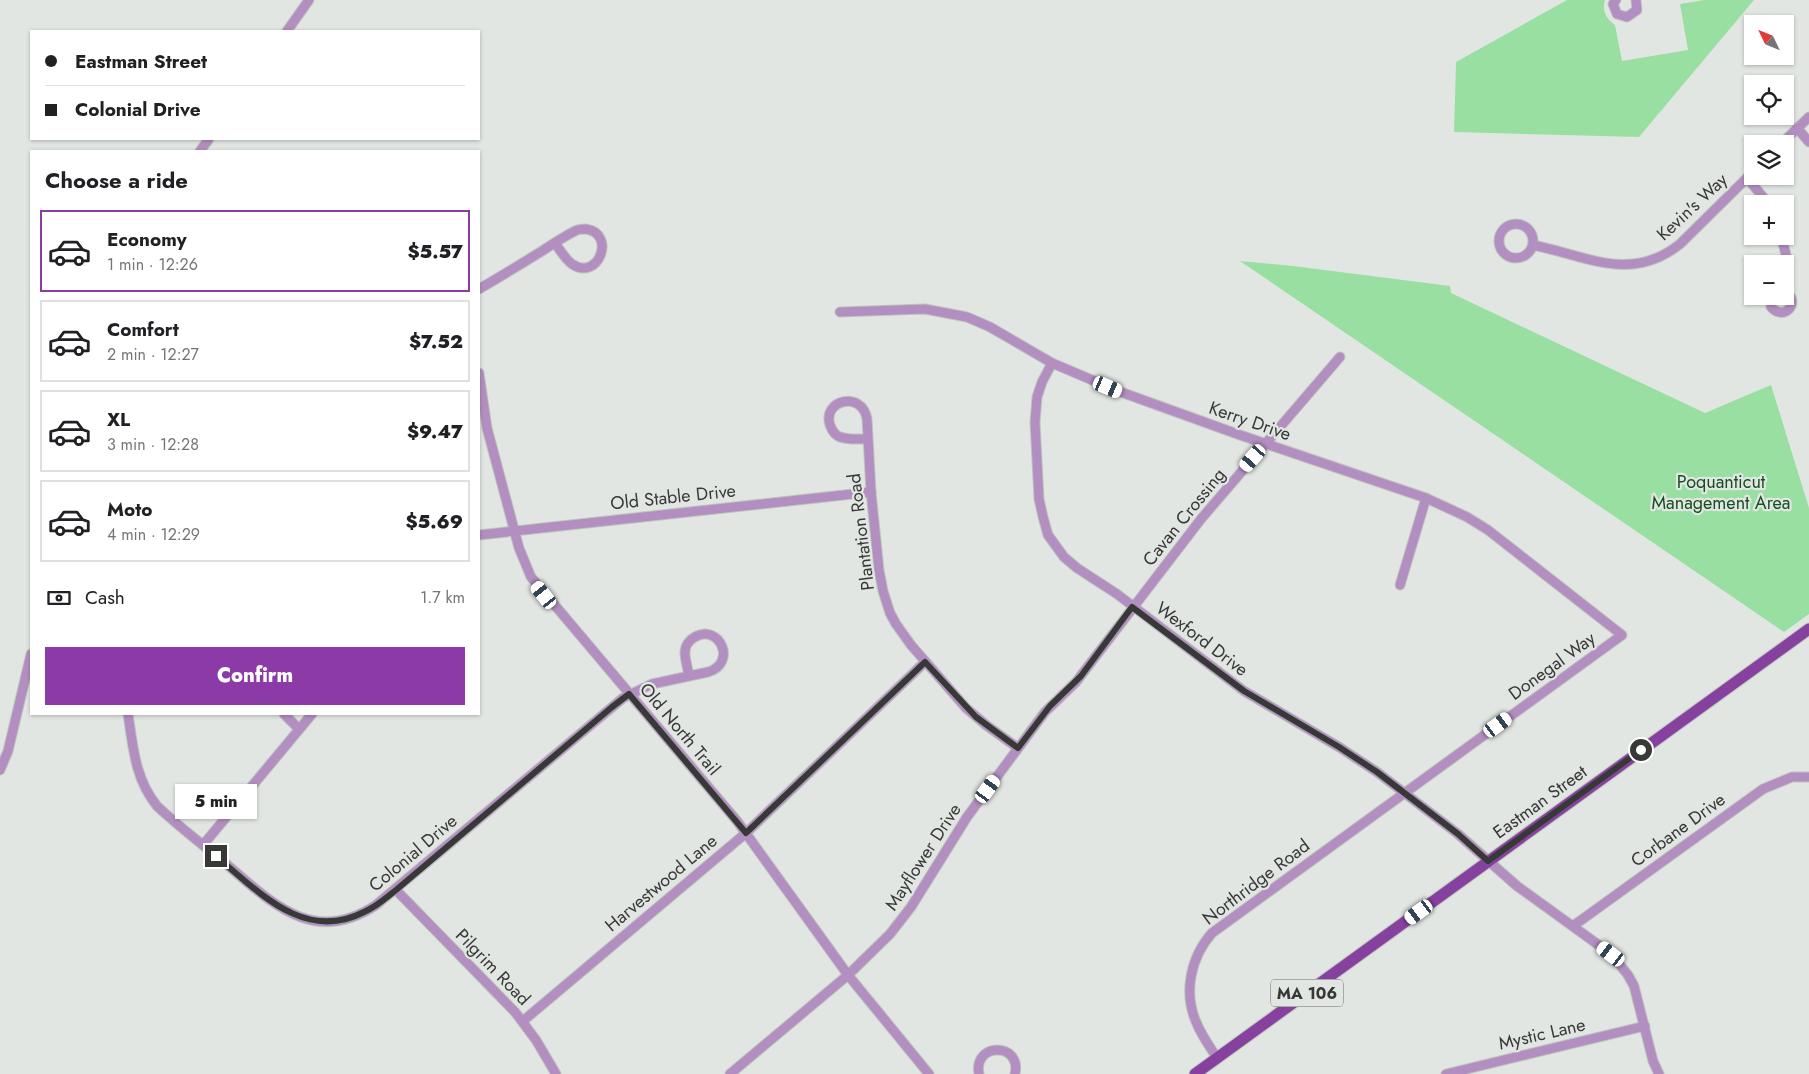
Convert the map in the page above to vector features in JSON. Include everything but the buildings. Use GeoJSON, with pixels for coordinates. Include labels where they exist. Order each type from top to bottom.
{"type":"FeatureCollection","features":[{"type":"Feature","properties":{"kind":"main road","name":"Eastman Street"},"geometry":{"type":"LineString","coordinates":[[1197,1074],[1809,629]]}},
{"type":"Feature","properties":{"kind":"street"},"geometry":{"type":"LineString","coordinates":[[288,30],[309,0]]}},
{"type":"Feature","properties":{"kind":"street"},"geometry":{"type":"LineString","coordinates":[[1616,0],[1613,4],[1617,14],[1628,17],[1637,10],[1636,0]]}},
{"type":"Feature","properties":{"kind":"street"},"geometry":{"type":"LineString","coordinates":[[1790,135],[1809,117]]}},
{"type":"Feature","properties":{"kind":"street"},"geometry":{"type":"LineString","coordinates":[[1797,128],[1809,142]]}},
{"type":"Feature","properties":{"kind":"street","name":"Kevin's Way"},"geometry":{"type":"LineString","coordinates":[[1533,245],[1619,265],[1648,262],[1665,255],[1680,244],[1744,181]]}},
{"type":"Feature","properties":{"kind":"street"},"geometry":{"type":"LineString","coordinates":[[480,288],[576,231],[587,229],[594,232],[600,238],[602,253],[599,260],[593,265],[581,268],[570,262],[556,243]]}},
{"type":"Feature","properties":{"kind":"street"},"geometry":{"type":"LineString","coordinates":[[1771,305],[1777,312],[1784,312],[1791,305]]}},
{"type":"Feature","properties":{"kind":"street","name":"Kerry Drive"},"geometry":{"type":"LineString","coordinates":[[840,312],[907,309],[954,314],[972,319],[990,327],[1052,363],[1118,391],[1265,444],[1426,498],[1467,517],[1488,530],[1622,635]]}},
{"type":"Feature","properties":{"kind":"street","name":"Cavan Crossing"},"geometry":{"type":"LineString","coordinates":[[1132,607],[1201,519],[1340,357]]}},
{"type":"Feature","properties":{"kind":"street","name":"Wexford Drive"},"geometry":{"type":"LineString","coordinates":[[1052,363],[1039,390],[1035,414],[1039,499],[1045,528],[1052,542],[1070,563],[1244,691],[1339,747],[1377,772],[1458,834],[1517,886],[1611,954],[1634,986],[1653,1061],[1659,1074]]}},
{"type":"Feature","properties":{"kind":"street","name":"Old North Trail"},"geometry":{"type":"LineString","coordinates":[[480,378],[488,428],[514,531],[522,559],[530,577],[746,833],[848,975],[929,1074]]}},
{"type":"Feature","properties":{"kind":"street","name":"Plantation Road"},"geometry":{"type":"LineString","coordinates":[[868,439],[846,438],[835,434],[829,419],[835,406],[842,402],[850,401],[860,405],[866,415],[868,439],[871,492],[880,575],[886,602],[896,624],[925,662],[976,717],[1018,748]]}},
{"type":"Feature","properties":{"kind":"street","name":"Old Stable Drive"},"geometry":{"type":"LineString","coordinates":[[480,535],[871,492]]}},
{"type":"Feature","properties":{"kind":"street"},"geometry":{"type":"LineString","coordinates":[[1400,585],[1426,498]]}},
{"type":"Feature","properties":{"kind":"street","name":"Mayflower Drive"},"geometry":{"type":"LineString","coordinates":[[730,1074],[848,975],[886,939],[901,921],[968,817],[1018,748],[1050,706],[1081,676],[1132,607]]}},
{"type":"Feature","properties":{"kind":"street","name":"Colonial Drive"},"geometry":{"type":"LineString","coordinates":[[128,715],[137,767],[147,792],[164,812],[274,904],[294,915],[307,919],[330,921],[354,917],[369,910],[396,890],[629,694],[652,684],[689,676],[712,671],[720,664],[724,652],[722,645],[717,639],[703,634],[690,640],[685,654],[689,676]]}},
{"type":"Feature","properties":{"kind":"street","name":"Donegal Way"},"geometry":{"type":"LineString","coordinates":[[1405,793],[1622,635]]}},
{"type":"Feature","properties":{"kind":"street"},"geometry":{"type":"LineString","coordinates":[[0,770],[8,751],[30,657]]}},
{"type":"Feature","properties":{"kind":"street","name":"Harvestwood Lane"},"geometry":{"type":"LineString","coordinates":[[523,1021],[746,833],[925,662]]}},
{"type":"Feature","properties":{"kind":"street"},"geometry":{"type":"LineString","coordinates":[[285,715],[299,729]]}},
{"type":"Feature","properties":{"kind":"street"},"geometry":{"type":"LineString","coordinates":[[203,845],[311,715]]}},
{"type":"Feature","properties":{"kind":"street","name":"Corbane Drive"},"geometry":{"type":"LineString","coordinates":[[1573,926],[1763,789],[1792,778],[1809,777]]}},
{"type":"Feature","properties":{"kind":"street","name":"Northridge Road"},"geometry":{"type":"LineString","coordinates":[[1217,1058],[1197,1026],[1190,996],[1192,968],[1205,941],[1227,921],[1405,793]]}},
{"type":"Feature","properties":{"kind":"street","name":"Pilgrim Road"},"geometry":{"type":"LineString","coordinates":[[396,890],[523,1021],[556,1074]]}},
{"type":"Feature","properties":{"kind":"street","name":"Mystic Lane"},"geometry":{"type":"LineString","coordinates":[[1446,1074],[1645,1026]]}},
{"type":"Feature","properties":{"kind":"street"},"geometry":{"type":"LineString","coordinates":[[979,1074],[978,1067],[981,1059],[986,1053],[997,1050],[1005,1051],[1014,1059],[1016,1066],[1015,1074]]}},
{"type":"Feature","properties":{"kind":"green space"},"geometry":{"type":"Polygon","coordinates":[[[1567,0],[1605,0],[1604,11],[1609,20],[1615,25],[1622,61],[1688,50],[1680,4],[1704,0],[1754,0],[1639,137],[1454,132],[1456,62],[1567,0]]]}},
{"type":"Feature","properties":{"kind":"green space","name":"Poquanticut Management Area"},"geometry":{"type":"Polygon","coordinates":[[[1240,261],[1450,286],[1451,293],[1705,413],[1771,385],[1809,508],[1809,614],[1784,632],[1240,261]]]}},
{"type":"Feature","properties":{"kind":"route"},"geometry":{"type":"LineString","coordinates":[[216,856],[274,904],[294,915],[322,921],[346,919],[362,914],[396,890],[629,694],[746,833],[925,662],[966,708],[1018,748],[1050,706],[1081,676],[1132,607],[1244,691],[1339,747],[1377,772],[1458,834],[1488,861],[1641,750]]}}]}
